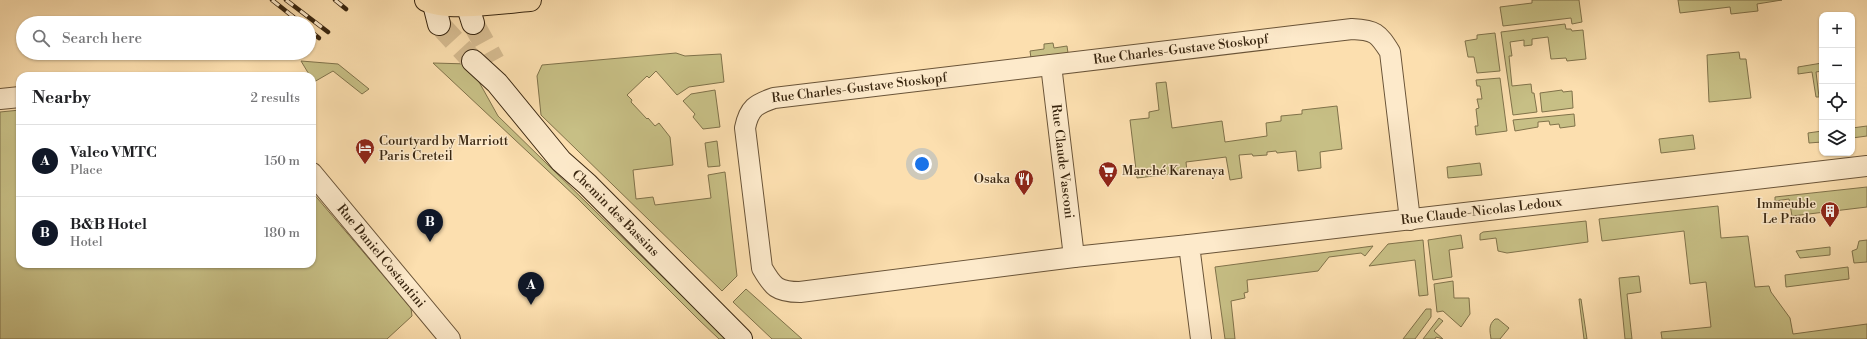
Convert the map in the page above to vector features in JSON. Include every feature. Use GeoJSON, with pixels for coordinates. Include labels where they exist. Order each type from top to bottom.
{"type":"FeatureCollection","features":[{"type":"Feature","properties":{"kind":"main road"},"geometry":{"type":"LineString","coordinates":[[434,7],[468,9],[530,0]]}},
{"type":"Feature","properties":{"kind":"main road","name":"Chemin des Bassins"},"geometry":{"type":"LineString","coordinates":[[483,61],[497,83],[561,161],[587,184],[741,339]]}},
{"type":"Feature","properties":{"kind":"street","name":"Rue Charles-Gustave Stoskopf"},"geometry":{"type":"LineString","coordinates":[[1189,245],[1074,257],[800,292],[785,292],[772,284],[762,268],[744,128],[748,116],[758,103],[774,98],[1352,29],[1369,30],[1380,36],[1390,52],[1410,220]]}},
{"type":"Feature","properties":{"kind":"street","name":"Rue Claude Vasconi"},"geometry":{"type":"LineString","coordinates":[[1051,65],[1074,257]]}},
{"type":"Feature","properties":{"kind":"street"},"geometry":{"type":"LineString","coordinates":[[0,99],[16,97]]}},
{"type":"Feature","properties":{"kind":"street","name":"Rue Claude-Nicolas Ledoux"},"geometry":{"type":"LineString","coordinates":[[1189,245],[1867,166]]}},
{"type":"Feature","properties":{"kind":"street","name":"Rue Daniel Costantini"},"geometry":{"type":"LineString","coordinates":[[316,178],[450,339]]}},
{"type":"Feature","properties":{"kind":"street"},"geometry":{"type":"LineString","coordinates":[[1189,245],[1201,339]]}},
{"type":"Feature","properties":{"kind":"shaded area"},"geometry":{"type":"Polygon","coordinates":[[[1532,0],[1579,0],[1582,22],[1572,24],[1571,18],[1503,26],[1500,7],[1532,3],[1532,0]]]}},
{"type":"Feature","properties":{"kind":"shaded area"},"geometry":{"type":"Polygon","coordinates":[[[1678,0],[1782,0],[1757,4],[1758,11],[1731,14],[1730,7],[1680,13],[1678,0]]]}},
{"type":"Feature","properties":{"kind":"shaded area"},"geometry":{"type":"Polygon","coordinates":[[[1565,24],[1566,29],[1571,29],[1572,31],[1583,30],[1586,59],[1567,61],[1566,58],[1551,59],[1548,37],[1532,39],[1532,45],[1524,46],[1524,40],[1510,42],[1512,56],[1509,56],[1512,86],[1531,84],[1537,112],[1513,115],[1501,32],[1565,24]]]}},
{"type":"Feature","properties":{"kind":"shaded area"},"geometry":{"type":"Polygon","coordinates":[[[1495,33],[1500,71],[1477,73],[1474,57],[1468,57],[1465,41],[1477,39],[1477,35],[1495,33]]]}},
{"type":"Feature","properties":{"kind":"shaded area"},"geometry":{"type":"Polygon","coordinates":[[[1053,43],[1054,48],[1067,46],[1068,53],[1031,58],[1030,51],[1044,49],[1044,44],[1053,43]]]}},
{"type":"Feature","properties":{"kind":"shaded area"},"geometry":{"type":"Polygon","coordinates":[[[1739,52],[1740,59],[1746,59],[1751,98],[1709,102],[1707,55],[1739,52]]]}},
{"type":"Feature","properties":{"kind":"shaded area"},"geometry":{"type":"Polygon","coordinates":[[[676,53],[685,56],[721,54],[724,82],[689,87],[677,95],[656,71],[649,78],[647,76],[627,95],[632,100],[631,102],[647,119],[648,118],[655,126],[659,123],[670,137],[673,165],[633,170],[636,199],[653,197],[655,205],[711,198],[708,175],[725,172],[737,276],[722,291],[541,115],[537,76],[542,65],[676,53]]]}},
{"type":"Feature","properties":{"kind":"shaded area"},"geometry":{"type":"Polygon","coordinates":[[[301,61],[338,64],[369,89],[362,94],[333,71],[316,81],[316,72],[308,72],[301,61]]]}},
{"type":"Feature","properties":{"kind":"shaded area"},"geometry":{"type":"Polygon","coordinates":[[[433,63],[469,64],[498,116],[726,339],[719,339],[577,198],[433,63]]]}},
{"type":"Feature","properties":{"kind":"shaded area"},"geometry":{"type":"Polygon","coordinates":[[[1819,64],[1819,72],[1816,72],[1819,97],[1816,97],[1812,72],[1798,74],[1798,67],[1819,64]]]}},
{"type":"Feature","properties":{"kind":"shaded area"},"geometry":{"type":"Polygon","coordinates":[[[1500,78],[1507,131],[1476,135],[1475,126],[1478,126],[1476,109],[1479,108],[1477,99],[1482,99],[1480,86],[1477,86],[1476,80],[1500,78]]]}},
{"type":"Feature","properties":{"kind":"shaded area"},"geometry":{"type":"Polygon","coordinates":[[[1166,82],[1172,128],[1222,121],[1225,142],[1267,136],[1266,123],[1281,121],[1281,116],[1302,114],[1302,110],[1337,106],[1342,149],[1320,152],[1321,168],[1298,171],[1296,151],[1277,153],[1276,151],[1267,152],[1267,155],[1239,155],[1242,178],[1230,180],[1226,157],[1186,162],[1187,172],[1137,178],[1130,120],[1149,118],[1149,112],[1159,110],[1156,83],[1166,82]]]}},
{"type":"Feature","properties":{"kind":"shaded area"},"geometry":{"type":"Polygon","coordinates":[[[715,90],[720,127],[703,129],[693,117],[695,114],[683,101],[691,94],[715,90]]]}},
{"type":"Feature","properties":{"kind":"shaded area"},"geometry":{"type":"Polygon","coordinates":[[[1562,90],[1563,92],[1572,91],[1573,108],[1542,112],[1540,93],[1562,90]]]}},
{"type":"Feature","properties":{"kind":"shaded area"},"geometry":{"type":"Polygon","coordinates":[[[16,110],[16,268],[316,268],[316,197],[411,308],[412,316],[387,339],[0,339],[0,112],[16,110]]]}},
{"type":"Feature","properties":{"kind":"shaded area"},"geometry":{"type":"Polygon","coordinates":[[[1574,114],[1575,126],[1560,128],[1559,124],[1550,125],[1549,121],[1538,122],[1538,127],[1515,131],[1513,120],[1574,114]]]}},
{"type":"Feature","properties":{"kind":"shaded area"},"geometry":{"type":"Polygon","coordinates":[[[1867,126],[1867,136],[1855,138],[1855,128],[1867,126]]]}},
{"type":"Feature","properties":{"kind":"shaded area"},"geometry":{"type":"Polygon","coordinates":[[[1819,131],[1819,142],[1809,143],[1808,133],[1819,131]]]}},
{"type":"Feature","properties":{"kind":"shaded area"},"geometry":{"type":"Polygon","coordinates":[[[1693,135],[1695,149],[1661,153],[1659,139],[1693,135]]]}},
{"type":"Feature","properties":{"kind":"shaded area"},"geometry":{"type":"Polygon","coordinates":[[[717,141],[720,166],[708,167],[705,143],[717,141]]]}},
{"type":"Feature","properties":{"kind":"shaded area"},"geometry":{"type":"Polygon","coordinates":[[[1480,163],[1482,175],[1448,178],[1447,167],[1480,163]]]}},
{"type":"Feature","properties":{"kind":"shaded area"},"geometry":{"type":"Polygon","coordinates":[[[1867,187],[1867,207],[1792,216],[1789,199],[1775,201],[1775,197],[1867,187]]]}},
{"type":"Feature","properties":{"kind":"shaded area"},"geometry":{"type":"Polygon","coordinates":[[[1718,206],[1721,238],[1748,236],[1755,287],[1769,286],[1771,292],[1790,318],[1793,334],[1867,324],[1867,339],[1662,339],[1661,332],[1711,327],[1706,282],[1690,284],[1684,231],[1602,241],[1599,219],[1718,206]]]}},
{"type":"Feature","properties":{"kind":"shaded area"},"geometry":{"type":"Polygon","coordinates":[[[1586,221],[1588,242],[1507,253],[1498,251],[1496,238],[1480,240],[1480,234],[1483,232],[1586,221]]]}},
{"type":"Feature","properties":{"kind":"shaded area"},"geometry":{"type":"Polygon","coordinates":[[[1461,235],[1463,248],[1449,250],[1452,277],[1433,280],[1428,240],[1461,235]]]}},
{"type":"Feature","properties":{"kind":"shaded area"},"geometry":{"type":"Polygon","coordinates":[[[1423,240],[1428,295],[1419,296],[1415,260],[1369,266],[1388,244],[1423,240]]]}},
{"type":"Feature","properties":{"kind":"shaded area"},"geometry":{"type":"Polygon","coordinates":[[[1867,240],[1867,262],[1854,263],[1852,251],[1857,249],[1859,241],[1867,240]]]}},
{"type":"Feature","properties":{"kind":"shaded area"},"geometry":{"type":"Polygon","coordinates":[[[1373,246],[1365,256],[1361,253],[1329,257],[1318,271],[1247,280],[1248,292],[1244,293],[1245,298],[1231,301],[1235,339],[1225,339],[1215,267],[1373,246]]]}},
{"type":"Feature","properties":{"kind":"shaded area"},"geometry":{"type":"Polygon","coordinates":[[[1830,247],[1830,255],[1800,258],[1796,251],[1830,247]]]}},
{"type":"Feature","properties":{"kind":"shaded area"},"geometry":{"type":"Polygon","coordinates":[[[1848,267],[1849,279],[1786,287],[1785,275],[1848,267]]]}},
{"type":"Feature","properties":{"kind":"shaded area"},"geometry":{"type":"Polygon","coordinates":[[[1639,276],[1641,292],[1627,294],[1632,339],[1625,339],[1619,278],[1639,276]]]}},
{"type":"Feature","properties":{"kind":"shaded area"},"geometry":{"type":"Polygon","coordinates":[[[1453,281],[1454,298],[1469,298],[1470,314],[1461,327],[1443,311],[1437,312],[1434,284],[1453,281]]]}},
{"type":"Feature","properties":{"kind":"shaded area"},"geometry":{"type":"Polygon","coordinates":[[[746,289],[802,339],[772,339],[733,302],[746,289]]]}},
{"type":"Feature","properties":{"kind":"shaded area"},"geometry":{"type":"Polygon","coordinates":[[[1579,299],[1581,299],[1587,339],[1584,339],[1579,299]]]}},
{"type":"Feature","properties":{"kind":"shaded area"},"geometry":{"type":"Polygon","coordinates":[[[1426,309],[1431,309],[1431,317],[1415,339],[1403,339],[1426,309]]]}},
{"type":"Feature","properties":{"kind":"shaded area"},"geometry":{"type":"Polygon","coordinates":[[[1439,318],[1443,321],[1434,331],[1443,339],[1436,337],[1435,339],[1423,339],[1439,318]]]}},
{"type":"Feature","properties":{"kind":"shaded area"},"geometry":{"type":"Polygon","coordinates":[[[1495,319],[1498,319],[1509,328],[1500,339],[1491,339],[1490,326],[1495,319]]]}},
{"type":"Feature","properties":{"kind":"tunnel"},"geometry":{"type":"LineString","coordinates":[[473,23],[494,61]]}},
{"type":"Feature","properties":{"kind":"tunnel"},"geometry":{"type":"LineString","coordinates":[[439,24],[473,61]]}},
{"type":"Feature","properties":{"kind":"railway"},"geometry":{"type":"LineString","coordinates":[[272,0],[292,16]]}},
{"type":"Feature","properties":{"kind":"railway"},"geometry":{"type":"LineString","coordinates":[[286,0],[307,16]]}},
{"type":"Feature","properties":{"kind":"railway"},"geometry":{"type":"LineString","coordinates":[[335,0],[346,9]]}},
{"type":"Feature","properties":{"kind":"railway"},"geometry":{"type":"LineString","coordinates":[[316,23],[328,32]]}},
{"type":"Feature","properties":{"kind":"place","name":"Courtyard by Marriott Paris Creteil"},"geometry":{"type":"Point","coordinates":[365,165]}},
{"type":"Feature","properties":{"kind":"place","name":"Marché Karenaya"},"geometry":{"type":"Point","coordinates":[1108,188]}},
{"type":"Feature","properties":{"kind":"place","name":"Osaka"},"geometry":{"type":"Point","coordinates":[1024,196]}},
{"type":"Feature","properties":{"kind":"place","name":"Immeuble Le Prado"},"geometry":{"type":"Point","coordinates":[1830,228]}},
{"type":"Feature","properties":{"kind":"place","name":"B&B Hotel"},"geometry":{"type":"Point","coordinates":[430,242]}},
{"type":"Feature","properties":{"kind":"place","name":"Valeo VMTC"},"geometry":{"type":"Point","coordinates":[531,305]}}]}
